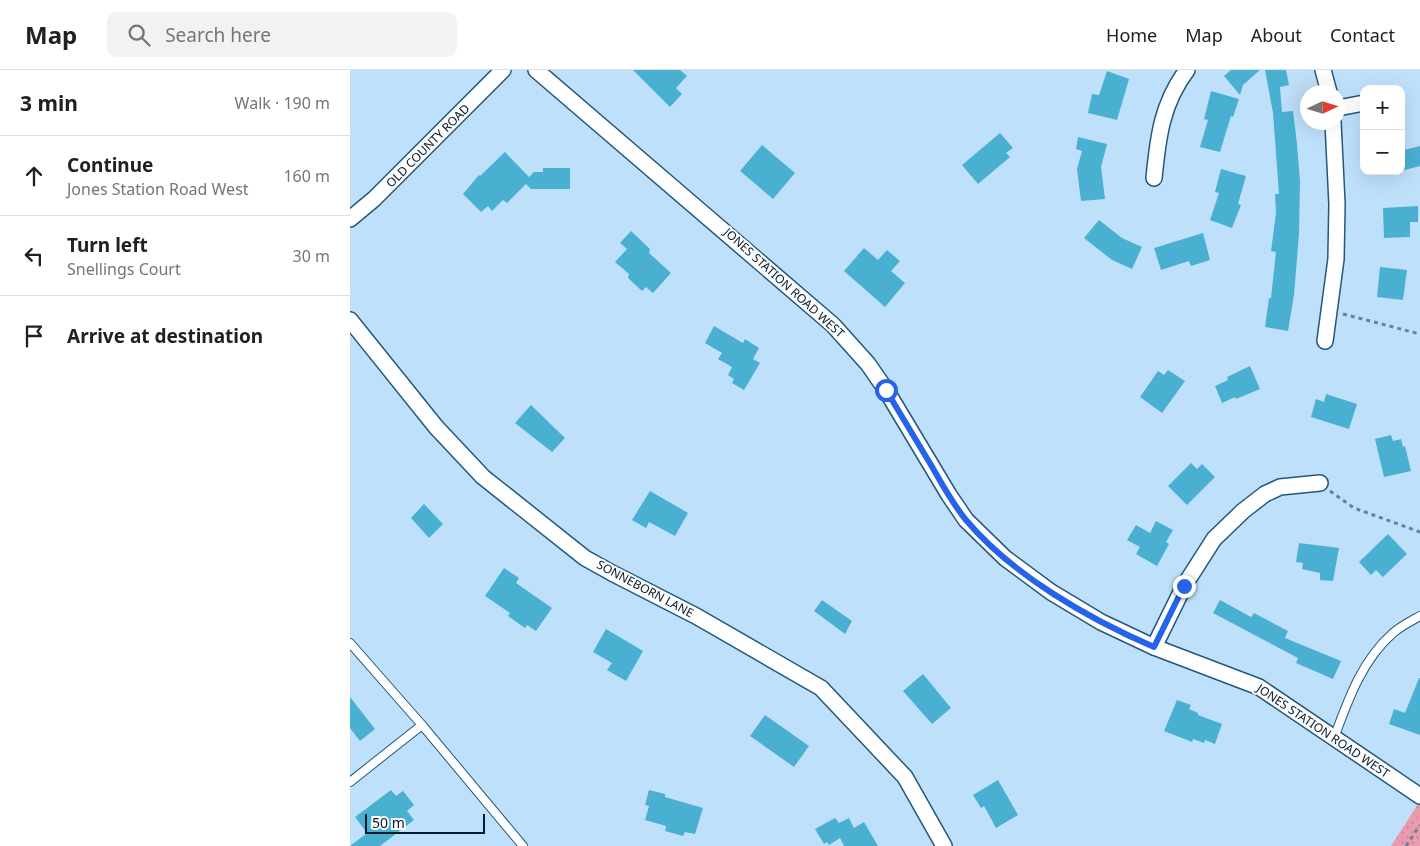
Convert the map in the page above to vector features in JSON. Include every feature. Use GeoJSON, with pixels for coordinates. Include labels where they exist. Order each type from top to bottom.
{"type":"FeatureCollection","features":[{"type":"Feature","properties":{"kind":"street","name":"OLD COUNTY ROAD"},"geometry":{"type":"LineString","coordinates":[[350,220],[374,199],[503,70]]}},
{"type":"Feature","properties":{"kind":"street","name":"JONES STATION ROAD WEST"},"geometry":{"type":"LineString","coordinates":[[536,70],[833,324],[868,364],[886,390],[948,495],[966,520],[1005,558],[1051,592],[1101,622],[1154,647],[1259,687],[1420,796]]}},
{"type":"Feature","properties":{"kind":"street"},"geometry":{"type":"LineString","coordinates":[[1154,178],[1157,139],[1162,119],[1172,94],[1187,70]]}},
{"type":"Feature","properties":{"kind":"street"},"geometry":{"type":"LineString","coordinates":[[1323,70],[1327,85]]}},
{"type":"Feature","properties":{"kind":"street"},"geometry":{"type":"LineString","coordinates":[[1345,107],[1360,104]]}},
{"type":"Feature","properties":{"kind":"street"},"geometry":{"type":"LineString","coordinates":[[1326,341],[1336,259],[1338,204],[1333,130]]}},
{"type":"Feature","properties":{"kind":"street","name":"SONNEBORN LANE"},"geometry":{"type":"LineString","coordinates":[[350,320],[436,427],[483,477],[578,552],[612,574],[696,616],[821,688],[905,777],[944,846]]}},
{"type":"Feature","properties":{"kind":"street"},"geometry":{"type":"LineString","coordinates":[[1154,647],[1184,586],[1214,539],[1243,511],[1266,494],[1280,487],[1320,483]]}},
{"type":"Feature","properties":{"kind":"lane"},"geometry":{"type":"LineString","coordinates":[[1334,738],[1353,689],[1378,648],[1394,631],[1420,616]]}},
{"type":"Feature","properties":{"kind":"lane"},"geometry":{"type":"LineString","coordinates":[[350,643],[523,846]]}},
{"type":"Feature","properties":{"kind":"lane"},"geometry":{"type":"LineString","coordinates":[[350,782],[422,726]]}},
{"type":"Feature","properties":{"kind":"path"},"geometry":{"type":"LineString","coordinates":[[1330,311],[1420,334]]}},
{"type":"Feature","properties":{"kind":"path"},"geometry":{"type":"LineString","coordinates":[[1320,483],[1354,508],[1420,532]]}},
{"type":"Feature","properties":{"kind":"path"},"geometry":{"type":"LineString","coordinates":[[1406,846],[1420,825]]}},
{"type":"Feature","properties":{"kind":"shaded area"},"geometry":{"type":"Polygon","coordinates":[[[1420,801],[1420,846],[1391,846],[1420,801]]]}},
{"type":"Feature","properties":{"kind":"building"},"geometry":{"type":"Polygon","coordinates":[[[633,70],[680,70],[687,76],[676,88],[682,94],[670,107],[633,70]]]}},
{"type":"Feature","properties":{"kind":"building"},"geometry":{"type":"Polygon","coordinates":[[[1231,70],[1260,70],[1243,85],[1240,95],[1224,76],[1231,70]]]}},
{"type":"Feature","properties":{"kind":"building"},"geometry":{"type":"Polygon","coordinates":[[[1265,70],[1286,70],[1289,85],[1280,87],[1282,112],[1293,111],[1297,144],[1300,181],[1299,234],[1294,295],[1288,331],[1265,327],[1269,298],[1271,298],[1276,252],[1271,251],[1276,213],[1275,194],[1279,194],[1273,113],[1265,70]]]}},
{"type":"Feature","properties":{"kind":"building"},"geometry":{"type":"Polygon","coordinates":[[[1107,71],[1129,79],[1117,120],[1088,113],[1092,94],[1099,95],[1107,71]]]}},
{"type":"Feature","properties":{"kind":"building"},"geometry":{"type":"Polygon","coordinates":[[[1211,91],[1239,99],[1233,117],[1231,116],[1220,152],[1200,147],[1208,120],[1204,119],[1211,91]]]}},
{"type":"Feature","properties":{"kind":"building"},"geometry":{"type":"Polygon","coordinates":[[[1000,133],[1013,148],[1006,153],[1010,157],[978,184],[962,165],[1000,133]]]}},
{"type":"Feature","properties":{"kind":"building"},"geometry":{"type":"Polygon","coordinates":[[[1078,137],[1107,144],[1101,167],[1105,199],[1081,201],[1077,169],[1082,151],[1076,149],[1078,137]]]}},
{"type":"Feature","properties":{"kind":"building"},"geometry":{"type":"Polygon","coordinates":[[[762,145],[795,173],[773,199],[740,171],[762,145]]]}},
{"type":"Feature","properties":{"kind":"building"},"geometry":{"type":"Polygon","coordinates":[[[1420,146],[1420,166],[1405,170],[1405,150],[1420,146]]]}},
{"type":"Feature","properties":{"kind":"building"},"geometry":{"type":"Polygon","coordinates":[[[505,152],[529,177],[534,172],[543,172],[543,168],[570,168],[570,189],[531,189],[526,184],[507,203],[503,200],[492,211],[488,206],[481,212],[463,194],[479,175],[505,152]]]}},
{"type":"Feature","properties":{"kind":"building"},"geometry":{"type":"Polygon","coordinates":[[[1221,169],[1246,176],[1238,204],[1241,205],[1232,228],[1210,220],[1219,193],[1215,192],[1221,169]]]}},
{"type":"Feature","properties":{"kind":"building"},"geometry":{"type":"Polygon","coordinates":[[[1418,206],[1418,222],[1410,222],[1410,237],[1384,238],[1383,208],[1418,206]]]}},
{"type":"Feature","properties":{"kind":"building"},"geometry":{"type":"Polygon","coordinates":[[[1099,220],[1122,238],[1142,247],[1132,269],[1112,260],[1084,238],[1099,220]]]}},
{"type":"Feature","properties":{"kind":"building"},"geometry":{"type":"Polygon","coordinates":[[[631,231],[650,249],[649,253],[671,273],[653,293],[646,287],[642,291],[628,278],[629,274],[615,262],[627,249],[620,243],[631,231]]]}},
{"type":"Feature","properties":{"kind":"building"},"geometry":{"type":"Polygon","coordinates":[[[1203,233],[1210,260],[1191,266],[1189,261],[1161,270],[1154,248],[1203,233]]]}},
{"type":"Feature","properties":{"kind":"building"},"geometry":{"type":"Polygon","coordinates":[[[864,248],[878,260],[887,250],[900,261],[891,271],[905,283],[885,307],[844,271],[864,248]]]}},
{"type":"Feature","properties":{"kind":"building"},"geometry":{"type":"Polygon","coordinates":[[[1380,267],[1407,270],[1403,300],[1377,297],[1380,267]]]}},
{"type":"Feature","properties":{"kind":"building"},"geometry":{"type":"Polygon","coordinates":[[[714,326],[743,343],[745,339],[759,348],[753,359],[760,363],[744,390],[732,383],[734,379],[728,375],[732,367],[718,359],[722,353],[705,343],[714,326]]]}},
{"type":"Feature","properties":{"kind":"building"},"geometry":{"type":"Polygon","coordinates":[[[1250,366],[1260,389],[1222,403],[1215,386],[1228,380],[1227,377],[1250,366]]]}},
{"type":"Feature","properties":{"kind":"building"},"geometry":{"type":"Polygon","coordinates":[[[1168,370],[1185,381],[1162,413],[1140,397],[1158,371],[1164,375],[1168,370]]]}},
{"type":"Feature","properties":{"kind":"building"},"geometry":{"type":"Polygon","coordinates":[[[1326,394],[1357,404],[1349,429],[1311,417],[1316,399],[1324,402],[1326,394]]]}},
{"type":"Feature","properties":{"kind":"building"},"geometry":{"type":"Polygon","coordinates":[[[531,405],[565,438],[552,452],[515,423],[531,405]]]}},
{"type":"Feature","properties":{"kind":"building"},"geometry":{"type":"Polygon","coordinates":[[[1391,435],[1393,441],[1401,439],[1403,447],[1405,446],[1411,471],[1384,477],[1375,439],[1391,435]]]}},
{"type":"Feature","properties":{"kind":"building"},"geometry":{"type":"Polygon","coordinates":[[[1191,463],[1197,469],[1202,464],[1215,477],[1187,505],[1168,486],[1191,463]]]}},
{"type":"Feature","properties":{"kind":"building"},"geometry":{"type":"Polygon","coordinates":[[[650,491],[688,513],[675,536],[649,522],[646,528],[632,520],[650,491]]]}},
{"type":"Feature","properties":{"kind":"building"},"geometry":{"type":"Polygon","coordinates":[[[424,504],[443,524],[429,538],[411,518],[424,504]]]}},
{"type":"Feature","properties":{"kind":"building"},"geometry":{"type":"Polygon","coordinates":[[[1156,521],[1173,530],[1166,542],[1169,544],[1157,566],[1136,554],[1140,547],[1127,540],[1136,525],[1150,533],[1156,521]]]}},
{"type":"Feature","properties":{"kind":"building"},"geometry":{"type":"Polygon","coordinates":[[[1388,534],[1407,554],[1383,577],[1376,570],[1371,575],[1359,562],[1388,534]]]}},
{"type":"Feature","properties":{"kind":"building"},"geometry":{"type":"Polygon","coordinates":[[[1299,543],[1339,548],[1333,581],[1320,580],[1320,573],[1302,569],[1303,563],[1296,562],[1299,543]]]}},
{"type":"Feature","properties":{"kind":"building"},"geometry":{"type":"Polygon","coordinates":[[[504,568],[519,578],[516,583],[552,608],[536,631],[527,625],[525,628],[508,616],[510,613],[485,596],[504,568]]]}},
{"type":"Feature","properties":{"kind":"building"},"geometry":{"type":"Polygon","coordinates":[[[822,600],[852,621],[845,634],[814,611],[822,600]]]}},
{"type":"Feature","properties":{"kind":"building"},"geometry":{"type":"Polygon","coordinates":[[[1220,600],[1251,617],[1254,613],[1288,631],[1285,638],[1341,661],[1333,679],[1296,663],[1298,658],[1213,613],[1220,600]]]}},
{"type":"Feature","properties":{"kind":"building"},"geometry":{"type":"Polygon","coordinates":[[[606,629],[643,651],[626,681],[607,670],[612,663],[593,652],[606,629]]]}},
{"type":"Feature","properties":{"kind":"building"},"geometry":{"type":"Polygon","coordinates":[[[923,674],[951,708],[932,724],[903,691],[923,674]]]}},
{"type":"Feature","properties":{"kind":"building"},"geometry":{"type":"Polygon","coordinates":[[[1419,678],[1420,735],[1389,724],[1394,709],[1405,713],[1419,678]]]}},
{"type":"Feature","properties":{"kind":"building"},"geometry":{"type":"Polygon","coordinates":[[[350,697],[375,729],[360,741],[350,728],[350,697]]]}},
{"type":"Feature","properties":{"kind":"building"},"geometry":{"type":"Polygon","coordinates":[[[1177,700],[1191,705],[1189,709],[1198,713],[1198,715],[1222,724],[1215,744],[1205,740],[1204,743],[1193,739],[1192,742],[1164,731],[1177,700]]]}},
{"type":"Feature","properties":{"kind":"building"},"geometry":{"type":"Polygon","coordinates":[[[765,715],[809,746],[794,767],[750,736],[765,715]]]}},
{"type":"Feature","properties":{"kind":"building"},"geometry":{"type":"Polygon","coordinates":[[[998,780],[1018,815],[996,828],[984,806],[981,808],[973,795],[998,780]]]}},
{"type":"Feature","properties":{"kind":"building"},"geometry":{"type":"Polygon","coordinates":[[[391,790],[396,796],[403,791],[414,805],[407,811],[414,820],[380,846],[350,846],[367,833],[355,817],[391,790]]]}},
{"type":"Feature","properties":{"kind":"building"},"geometry":{"type":"Polygon","coordinates":[[[649,790],[665,794],[665,797],[703,808],[695,834],[685,832],[683,836],[665,831],[666,826],[645,820],[649,806],[645,805],[649,790]]]}},
{"type":"Feature","properties":{"kind":"building"},"geometry":{"type":"Polygon","coordinates":[[[835,818],[839,823],[849,818],[854,828],[864,822],[878,846],[844,846],[840,838],[829,845],[827,842],[824,844],[815,829],[835,818]]]}},
{"type":"Feature","properties":{"kind":"route"},"geometry":{"type":"LineString","coordinates":[[886,390],[948,495],[966,520],[1005,558],[1051,592],[1101,622],[1154,647],[1184,586]]}}]}
